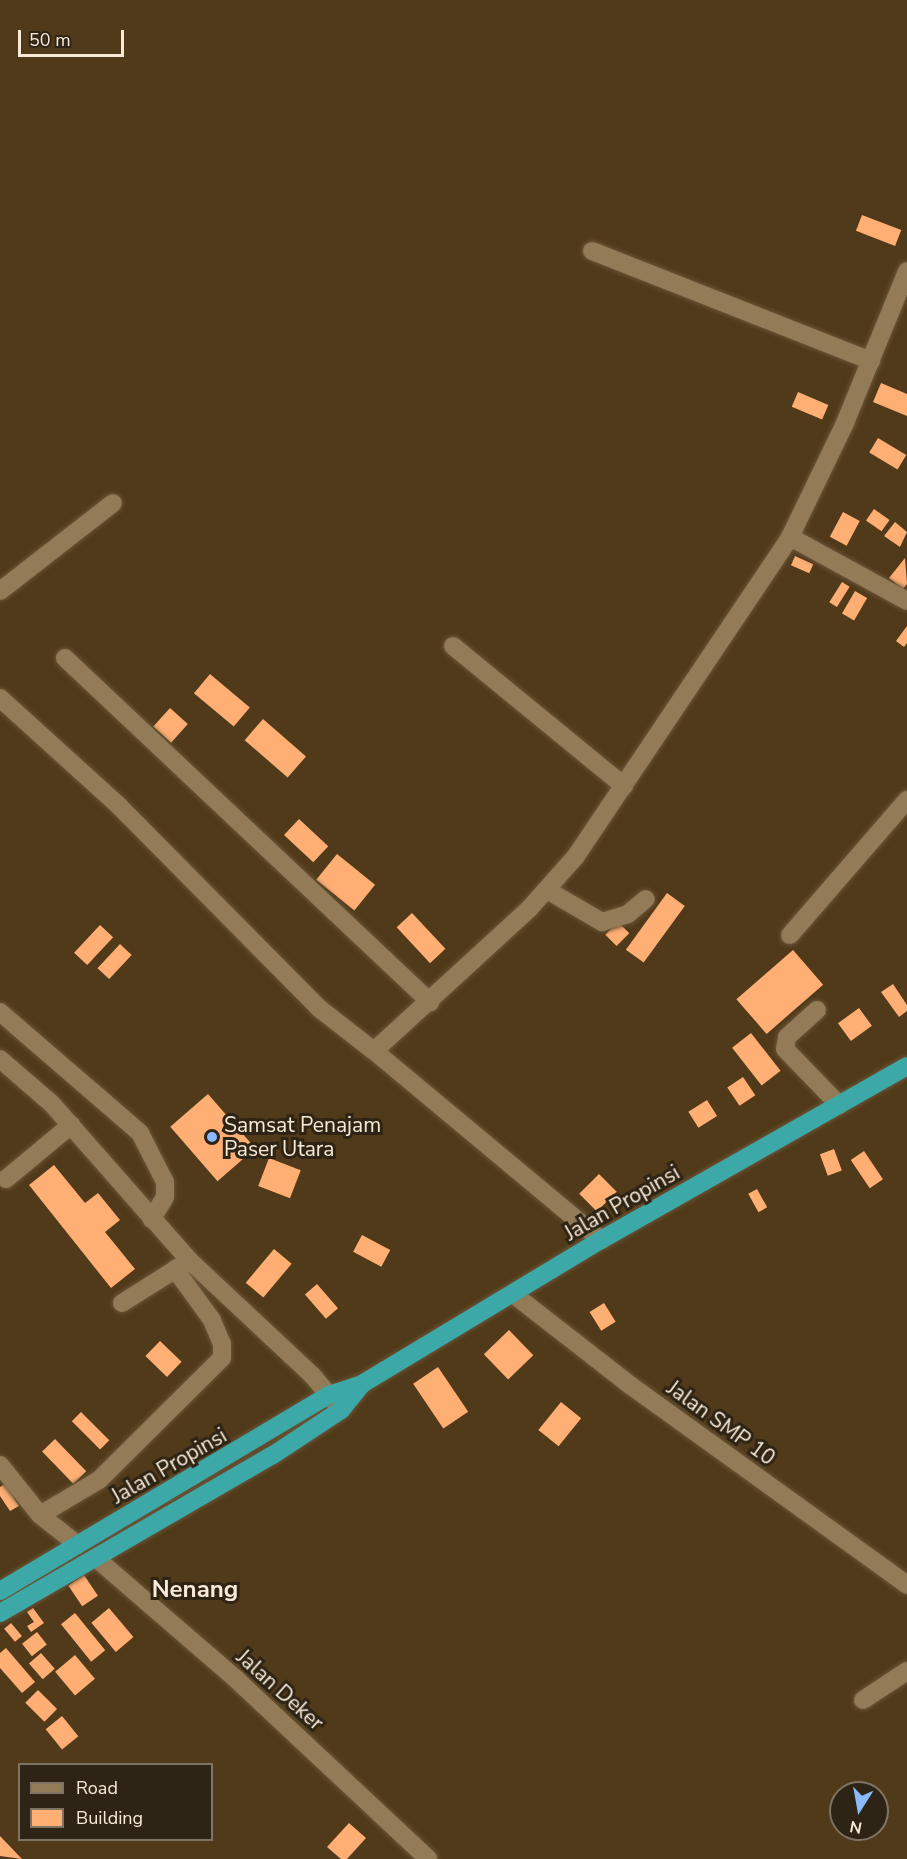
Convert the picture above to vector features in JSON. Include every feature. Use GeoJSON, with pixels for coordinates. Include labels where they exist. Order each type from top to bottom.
{"type":"FeatureCollection","features":[{"type":"Feature","properties":{"kind":"highway","name":"Jalan Propinsi"},"geometry":{"type":"LineString","coordinates":[[0,1591],[329,1395],[362,1384],[601,1240],[907,1066]]}},
{"type":"Feature","properties":{"kind":"highway","name":"Jalan Propinsi"},"geometry":{"type":"LineString","coordinates":[[0,1613],[97,1559],[341,1410],[362,1384]]}},
{"type":"Feature","properties":{"kind":"street"},"geometry":{"type":"LineString","coordinates":[[592,251],[871,361]]}},
{"type":"Feature","properties":{"kind":"street"},"geometry":{"type":"LineString","coordinates":[[374,1051],[430,1002],[547,890],[576,856],[624,786],[790,537],[871,361],[907,271]]}},
{"type":"Feature","properties":{"kind":"street"},"geometry":{"type":"LineString","coordinates":[[0,591],[113,503]]}},
{"type":"Feature","properties":{"kind":"street"},"geometry":{"type":"LineString","coordinates":[[790,537],[907,601]]}},
{"type":"Feature","properties":{"kind":"street"},"geometry":{"type":"LineString","coordinates":[[453,646],[624,786]]}},
{"type":"Feature","properties":{"kind":"street"},"geometry":{"type":"LineString","coordinates":[[65,658],[430,1002]]}},
{"type":"Feature","properties":{"kind":"street"},"geometry":{"type":"LineString","coordinates":[[0,698],[118,806],[320,1009],[374,1051],[601,1240]]}},
{"type":"Feature","properties":{"kind":"street"},"geometry":{"type":"LineString","coordinates":[[790,935],[907,800]]}},
{"type":"Feature","properties":{"kind":"street"},"geometry":{"type":"LineString","coordinates":[[547,890],[602,922],[628,914],[646,899]]}},
{"type":"Feature","properties":{"kind":"street"},"geometry":{"type":"LineString","coordinates":[[818,1010],[787,1037],[785,1048],[839,1105]]}},
{"type":"Feature","properties":{"kind":"street"},"geometry":{"type":"LineString","coordinates":[[0,1012],[140,1133],[165,1182],[165,1197],[153,1219]]}},
{"type":"Feature","properties":{"kind":"street"},"geometry":{"type":"LineString","coordinates":[[0,1059],[30,1083],[71,1125],[153,1219],[182,1265],[212,1320],[222,1344],[222,1358],[99,1480],[40,1515]]}},
{"type":"Feature","properties":{"kind":"street"},"geometry":{"type":"LineString","coordinates":[[6,1179],[71,1125]]}},
{"type":"Feature","properties":{"kind":"street"},"geometry":{"type":"LineString","coordinates":[[122,1303],[182,1265]]}},
{"type":"Feature","properties":{"kind":"street"},"geometry":{"type":"LineString","coordinates":[[182,1265],[329,1395],[341,1410]]}},
{"type":"Feature","properties":{"kind":"street","name":"Jalan SMP 10"},"geometry":{"type":"LineString","coordinates":[[513,1294],[630,1385],[907,1585]]}},
{"type":"Feature","properties":{"kind":"street"},"geometry":{"type":"LineString","coordinates":[[0,1465],[40,1515],[78,1545]]}},
{"type":"Feature","properties":{"kind":"street","name":"Jalan Deker"},"geometry":{"type":"LineString","coordinates":[[97,1559],[237,1680],[428,1859]]}},
{"type":"Feature","properties":{"kind":"street"},"geometry":{"type":"LineString","coordinates":[[862,1700],[907,1671]]}},
{"type":"Feature","properties":{"kind":"building"},"geometry":{"type":"Polygon","coordinates":[[[862,215],[901,230],[895,246],[856,231],[862,215]]]}},
{"type":"Feature","properties":{"kind":"building"},"geometry":{"type":"Polygon","coordinates":[[[881,383],[907,394],[907,416],[873,402],[881,383]]]}},
{"type":"Feature","properties":{"kind":"building"},"geometry":{"type":"Polygon","coordinates":[[[798,392],[828,405],[822,420],[792,407],[798,392]]]}},
{"type":"Feature","properties":{"kind":"building"},"geometry":{"type":"Polygon","coordinates":[[[878,438],[906,455],[898,470],[869,453],[878,438]]]}},
{"type":"Feature","properties":{"kind":"building"},"geometry":{"type":"Polygon","coordinates":[[[874,509],[890,520],[882,531],[866,520],[874,509]]]}},
{"type":"Feature","properties":{"kind":"building"},"geometry":{"type":"Polygon","coordinates":[[[843,512],[860,521],[847,546],[830,537],[843,512]]]}},
{"type":"Feature","properties":{"kind":"building"},"geometry":{"type":"Polygon","coordinates":[[[895,522],[907,532],[900,547],[884,536],[895,522]]]}},
{"type":"Feature","properties":{"kind":"building"},"geometry":{"type":"Polygon","coordinates":[[[795,556],[813,564],[809,573],[791,565],[795,556]]]}},
{"type":"Feature","properties":{"kind":"building"},"geometry":{"type":"Polygon","coordinates":[[[905,558],[907,584],[903,589],[889,578],[905,558]]]}},
{"type":"Feature","properties":{"kind":"building"},"geometry":{"type":"Polygon","coordinates":[[[842,582],[850,587],[837,607],[829,602],[842,582]]]}},
{"type":"Feature","properties":{"kind":"building"},"geometry":{"type":"Polygon","coordinates":[[[855,591],[867,598],[854,621],[842,614],[855,591]]]}},
{"type":"Feature","properties":{"kind":"building"},"geometry":{"type":"Polygon","coordinates":[[[907,626],[907,643],[904,647],[896,641],[907,626]]]}},
{"type":"Feature","properties":{"kind":"building"},"geometry":{"type":"Polygon","coordinates":[[[210,674],[250,707],[234,727],[194,693],[210,674]]]}},
{"type":"Feature","properties":{"kind":"building"},"geometry":{"type":"Polygon","coordinates":[[[170,708],[188,724],[171,743],[153,727],[170,708]]]}},
{"type":"Feature","properties":{"kind":"building"},"geometry":{"type":"Polygon","coordinates":[[[263,719],[306,756],[288,778],[245,740],[263,719]]]}},
{"type":"Feature","properties":{"kind":"building"},"geometry":{"type":"Polygon","coordinates":[[[299,819],[328,846],[313,862],[284,835],[299,819]]]}},
{"type":"Feature","properties":{"kind":"building"},"geometry":{"type":"Polygon","coordinates":[[[337,854],[375,885],[354,910],[316,880],[337,854]]]}},
{"type":"Feature","properties":{"kind":"building"},"geometry":{"type":"Polygon","coordinates":[[[667,893],[685,906],[644,963],[626,950],[667,893]]]}},
{"type":"Feature","properties":{"kind":"building"},"geometry":{"type":"Polygon","coordinates":[[[412,913],[445,949],[430,963],[397,927],[412,913]]]}},
{"type":"Feature","properties":{"kind":"building"},"geometry":{"type":"Polygon","coordinates":[[[618,922],[629,933],[617,946],[605,935],[618,922]]]}},
{"type":"Feature","properties":{"kind":"building"},"geometry":{"type":"Polygon","coordinates":[[[100,925],[113,937],[87,965],[74,953],[100,925]]]}},
{"type":"Feature","properties":{"kind":"building"},"geometry":{"type":"Polygon","coordinates":[[[120,944],[132,955],[109,979],[97,968],[120,944]]]}},
{"type":"Feature","properties":{"kind":"building"},"geometry":{"type":"Polygon","coordinates":[[[793,950],[823,985],[767,1034],[736,999],[793,950]]]}},
{"type":"Feature","properties":{"kind":"building"},"geometry":{"type":"Polygon","coordinates":[[[893,984],[907,1005],[907,1011],[899,1017],[881,992],[893,984]]]}},
{"type":"Feature","properties":{"kind":"building"},"geometry":{"type":"Polygon","coordinates":[[[859,1008],[872,1026],[851,1041],[838,1023],[859,1008]]]}},
{"type":"Feature","properties":{"kind":"building"},"geometry":{"type":"Polygon","coordinates":[[[751,1033],[781,1071],[762,1086],[732,1048],[751,1033]]]}},
{"type":"Feature","properties":{"kind":"building"},"geometry":{"type":"Polygon","coordinates":[[[743,1077],[755,1095],[740,1106],[727,1088],[743,1077]]]}},
{"type":"Feature","properties":{"kind":"building","name":"Samsat Penajam Paser Utara"},"geometry":{"type":"Polygon","coordinates":[[[208,1094],[255,1148],[218,1181],[170,1127],[208,1094]]]}},
{"type":"Feature","properties":{"kind":"building"},"geometry":{"type":"Polygon","coordinates":[[[707,1100],[717,1116],[698,1128],[688,1112],[707,1100]]]}},
{"type":"Feature","properties":{"kind":"building"},"geometry":{"type":"Polygon","coordinates":[[[834,1149],[842,1171],[828,1176],[820,1154],[834,1149]]]}},
{"type":"Feature","properties":{"kind":"building"},"geometry":{"type":"Polygon","coordinates":[[[864,1151],[883,1179],[870,1188],[851,1160],[864,1151]]]}},
{"type":"Feature","properties":{"kind":"building"},"geometry":{"type":"Polygon","coordinates":[[[269,1158],[301,1170],[290,1198],[258,1186],[269,1158]]]}},
{"type":"Feature","properties":{"kind":"building"},"geometry":{"type":"Polygon","coordinates":[[[54,1165],[85,1203],[98,1193],[120,1220],[105,1232],[135,1269],[111,1288],[29,1185],[54,1165]]]}},
{"type":"Feature","properties":{"kind":"building"},"geometry":{"type":"Polygon","coordinates":[[[599,1174],[617,1192],[597,1211],[579,1194],[599,1174]]]}},
{"type":"Feature","properties":{"kind":"building"},"geometry":{"type":"Polygon","coordinates":[[[757,1189],[767,1207],[758,1212],[748,1194],[757,1189]]]}},
{"type":"Feature","properties":{"kind":"building"},"geometry":{"type":"Polygon","coordinates":[[[362,1235],[390,1250],[381,1267],[353,1252],[362,1235]]]}},
{"type":"Feature","properties":{"kind":"building"},"geometry":{"type":"Polygon","coordinates":[[[274,1249],[292,1264],[263,1297],[246,1283],[274,1249]]]}},
{"type":"Feature","properties":{"kind":"building"},"geometry":{"type":"Polygon","coordinates":[[[317,1284],[338,1308],[326,1319],[305,1294],[317,1284]]]}},
{"type":"Feature","properties":{"kind":"building"},"geometry":{"type":"Polygon","coordinates":[[[604,1303],[616,1322],[601,1331],[590,1312],[604,1303]]]}},
{"type":"Feature","properties":{"kind":"building"},"geometry":{"type":"Polygon","coordinates":[[[509,1330],[533,1355],[508,1379],[484,1354],[509,1330]]]}},
{"type":"Feature","properties":{"kind":"building"},"geometry":{"type":"Polygon","coordinates":[[[160,1341],[182,1362],[167,1377],[145,1356],[160,1341]]]}},
{"type":"Feature","properties":{"kind":"building"},"geometry":{"type":"Polygon","coordinates":[[[438,1367],[468,1412],[443,1429],[413,1384],[438,1367]]]}},
{"type":"Feature","properties":{"kind":"building"},"geometry":{"type":"Polygon","coordinates":[[[561,1402],[581,1418],[559,1446],[538,1430],[561,1402]]]}},
{"type":"Feature","properties":{"kind":"building"},"geometry":{"type":"Polygon","coordinates":[[[81,1412],[109,1440],[100,1449],[72,1421],[81,1412]]]}},
{"type":"Feature","properties":{"kind":"building"},"geometry":{"type":"Polygon","coordinates":[[[55,1439],[86,1471],[73,1484],[42,1452],[55,1439]]]}},
{"type":"Feature","properties":{"kind":"building"},"geometry":{"type":"Polygon","coordinates":[[[5,1484],[19,1506],[10,1511],[0,1496],[0,1487],[5,1484]]]}},
{"type":"Feature","properties":{"kind":"building"},"geometry":{"type":"Polygon","coordinates":[[[84,1575],[98,1596],[82,1606],[68,1586],[84,1575]]]}},
{"type":"Feature","properties":{"kind":"building"},"geometry":{"type":"Polygon","coordinates":[[[33,1608],[44,1623],[31,1632],[27,1626],[34,1622],[27,1612],[33,1608]]]}},
{"type":"Feature","properties":{"kind":"building"},"geometry":{"type":"Polygon","coordinates":[[[109,1608],[133,1637],[116,1652],[91,1623],[109,1608]]]}},
{"type":"Feature","properties":{"kind":"building"},"geometry":{"type":"Polygon","coordinates":[[[75,1613],[105,1650],[91,1662],[61,1624],[75,1613]]]}},
{"type":"Feature","properties":{"kind":"building"},"geometry":{"type":"Polygon","coordinates":[[[11,1623],[22,1636],[15,1642],[4,1629],[11,1623]]]}},
{"type":"Feature","properties":{"kind":"building"},"geometry":{"type":"Polygon","coordinates":[[[37,1632],[47,1645],[32,1656],[22,1644],[37,1632]]]}},
{"type":"Feature","properties":{"kind":"building"},"geometry":{"type":"Polygon","coordinates":[[[6,1648],[35,1682],[22,1693],[0,1668],[0,1653],[6,1648]]]}},
{"type":"Feature","properties":{"kind":"building"},"geometry":{"type":"Polygon","coordinates":[[[41,1653],[55,1669],[43,1679],[29,1663],[41,1653]]]}},
{"type":"Feature","properties":{"kind":"building"},"geometry":{"type":"Polygon","coordinates":[[[75,1655],[95,1679],[75,1695],[55,1672],[75,1655]]]}},
{"type":"Feature","properties":{"kind":"building"},"geometry":{"type":"Polygon","coordinates":[[[38,1690],[57,1709],[44,1722],[25,1703],[38,1690]]]}},
{"type":"Feature","properties":{"kind":"building"},"geometry":{"type":"Polygon","coordinates":[[[62,1716],[78,1736],[62,1749],[46,1729],[62,1716]]]}},
{"type":"Feature","properties":{"kind":"building"},"geometry":{"type":"Polygon","coordinates":[[[349,1823],[366,1838],[347,1859],[341,1859],[327,1847],[349,1823]]]}},
{"type":"Feature","properties":{"kind":"building"},"geometry":{"type":"Polygon","coordinates":[[[0,1836],[22,1859],[0,1856],[0,1836]]]}},
{"type":"Feature","properties":{"kind":"place","name":"Samsat Penajam Paser Utara"},"geometry":{"type":"Point","coordinates":[212,1137]}},
{"type":"Feature","properties":{"kind":"district","name":"Nenang"},"geometry":{"type":"Point","coordinates":[195,1590]}}]}
